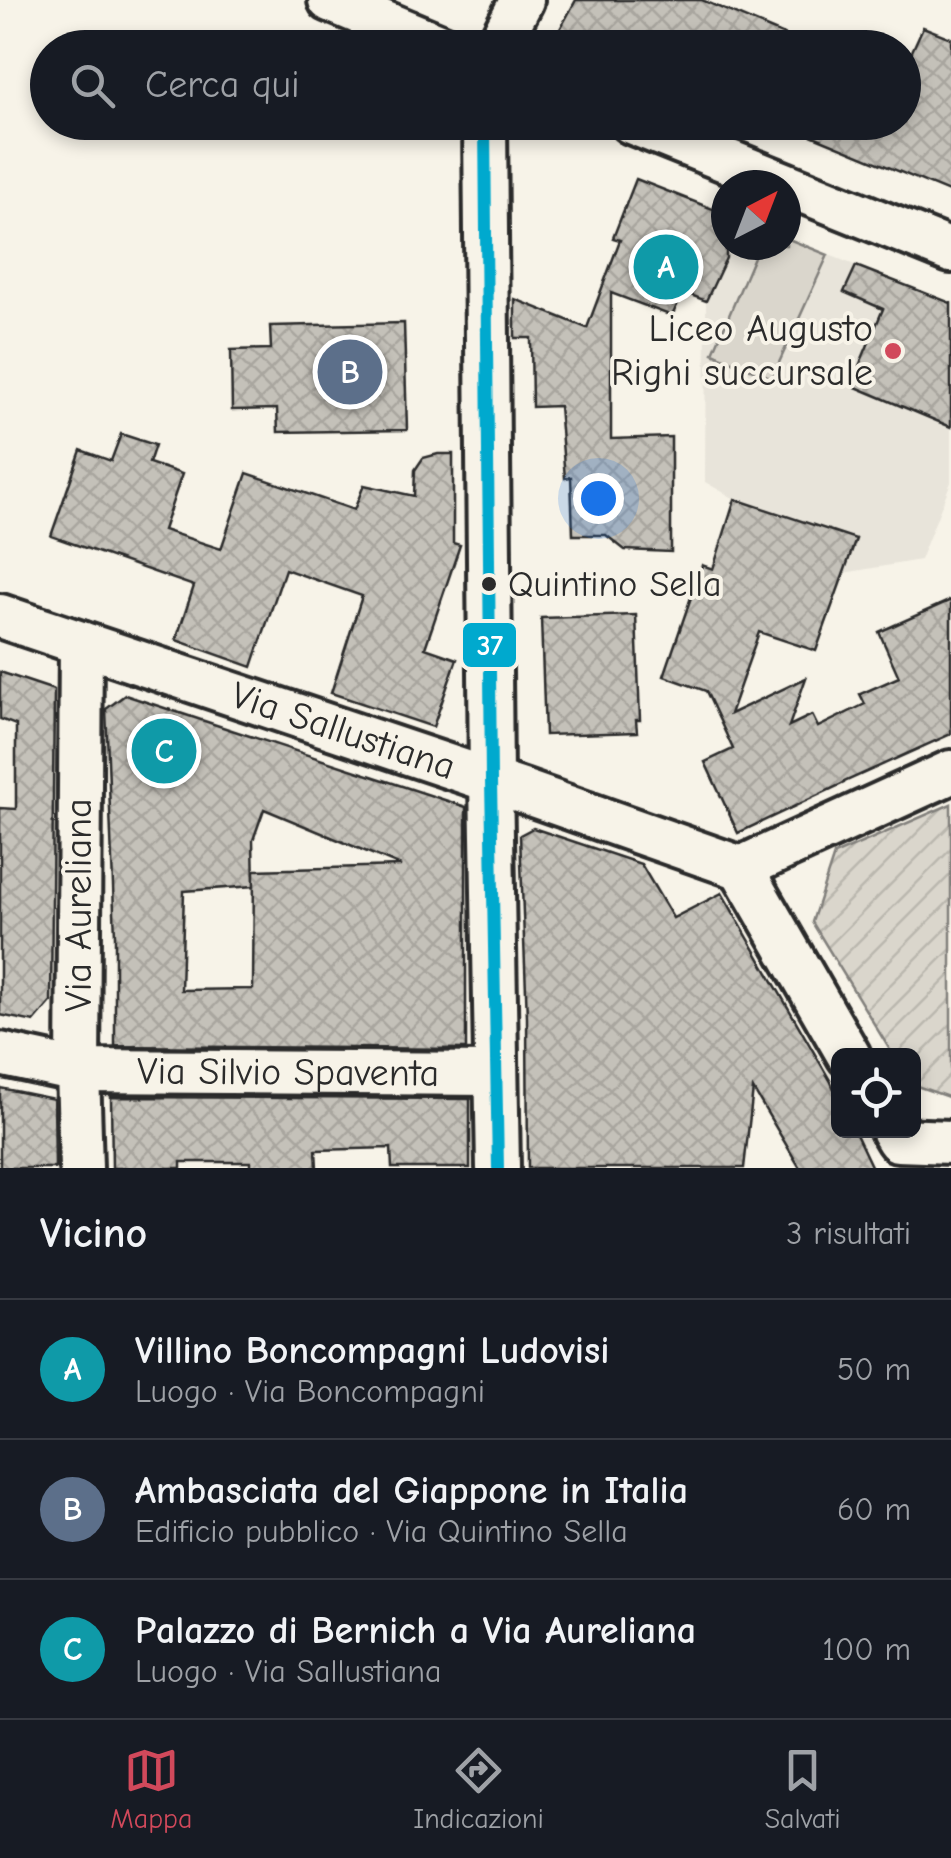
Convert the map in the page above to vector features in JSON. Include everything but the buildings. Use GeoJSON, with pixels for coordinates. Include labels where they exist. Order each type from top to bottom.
{"type":"FeatureCollection","features":[{"type":"Feature","properties":{"kind":"street"},"geometry":{"type":"LineString","coordinates":[[330,0],[402,30]]}},
{"type":"Feature","properties":{"kind":"street"},"geometry":{"type":"LineString","coordinates":[[506,30],[522,0]]}},
{"type":"Feature","properties":{"kind":"street"},"geometry":{"type":"LineString","coordinates":[[484,140],[498,1168]]}},
{"type":"Feature","properties":{"kind":"street"},"geometry":{"type":"LineString","coordinates":[[677,140],[951,251]]}},
{"type":"Feature","properties":{"kind":"street","name":"Via Sallustiana"},"geometry":{"type":"LineString","coordinates":[[0,616],[741,868]]}},
{"type":"Feature","properties":{"kind":"street","name":"Via Aureliana"},"geometry":{"type":"LineString","coordinates":[[81,643],[78,1071],[82,1168]]}},
{"type":"Feature","properties":{"kind":"street"},"geometry":{"type":"LineString","coordinates":[[844,1048],[741,868],[951,772]]}},
{"type":"Feature","properties":{"kind":"street","name":"Via Silvio Spaventa"},"geometry":{"type":"LineString","coordinates":[[0,1054],[78,1071],[496,1074]]}},
{"type":"Feature","properties":{"kind":"street"},"geometry":{"type":"LineString","coordinates":[[897,1146],[951,1142]]}},
{"type":"Feature","properties":{"kind":"shaded area"},"geometry":{"type":"Polygon","coordinates":[[[801,244],[951,303],[951,482],[920,560],[844,573],[855,539],[735,499],[705,482],[706,301],[725,260],[801,260],[801,244]]]}},
{"type":"Feature","properties":{"kind":"shaded area"},"geometry":{"type":"Polygon","coordinates":[[[801,244],[828,255],[772,378],[713,353],[753,260],[801,260],[801,244]]]}},
{"type":"Feature","properties":{"kind":"shaded area"},"geometry":{"type":"Polygon","coordinates":[[[951,804],[951,1098],[921,1087],[921,1048],[889,1048],[812,922],[834,855],[951,804]]]}},
{"type":"Feature","properties":{"kind":"transit line","name":"37"},"geometry":{"type":"LineString","coordinates":[[485,140],[498,1168]]}},
{"type":"Feature","properties":{"kind":"place","name":"Villino Boncompagni Ludovisi"},"geometry":{"type":"Point","coordinates":[666,267]}},
{"type":"Feature","properties":{"kind":"place","name":"Liceo Augusto Righi succursale"},"geometry":{"type":"Point","coordinates":[893,351]}},
{"type":"Feature","properties":{"kind":"place","name":"Ambasciata del Giappone in Italia"},"geometry":{"type":"Point","coordinates":[350,372]}},
{"type":"Feature","properties":{"kind":"place","name":"Quintino Sella"},"geometry":{"type":"Point","coordinates":[489,584]}},
{"type":"Feature","properties":{"kind":"place","name":"Palazzo di Bernich a Via Aureliana"},"geometry":{"type":"Point","coordinates":[164,751]}}]}
